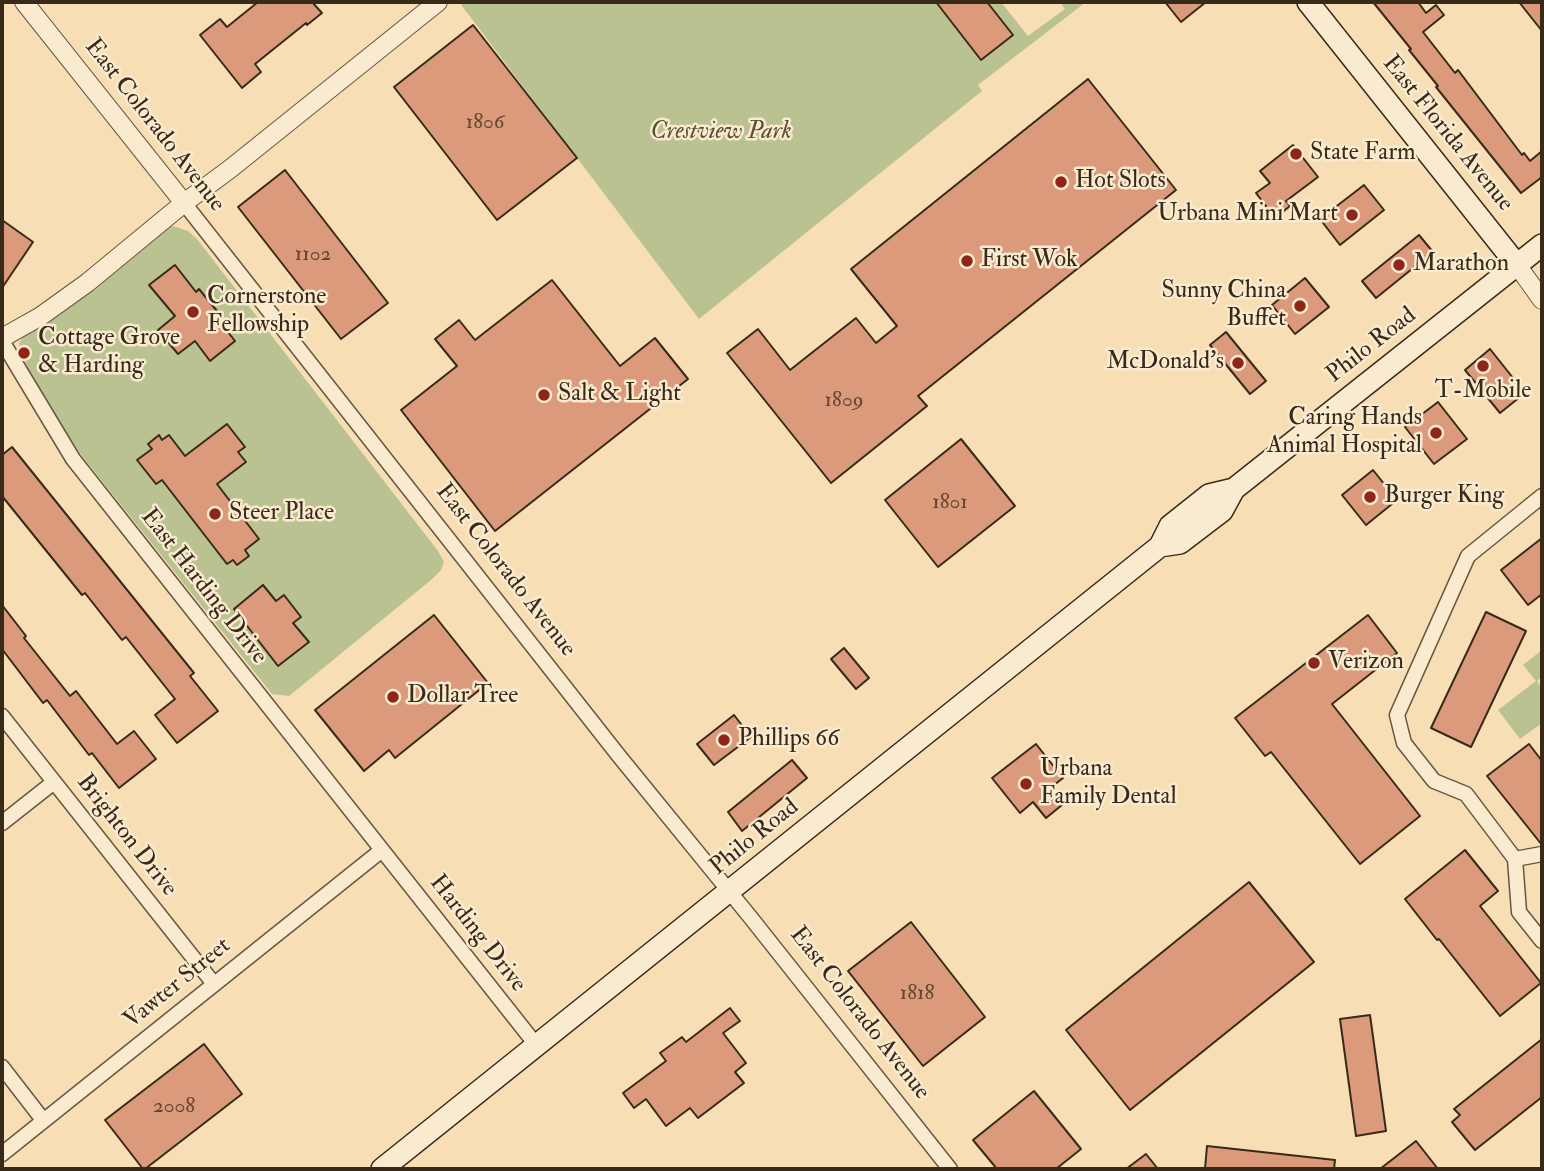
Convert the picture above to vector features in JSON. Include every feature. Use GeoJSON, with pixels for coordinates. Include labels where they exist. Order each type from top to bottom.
{"type":"FeatureCollection","features":[{"type":"Feature","properties":{"kind":"main road","name":"East Florida Avenue"},"geometry":{"type":"LineString","coordinates":[[1308,2],[1517,265]]}},
{"type":"Feature","properties":{"kind":"main road","name":"Philo Road"},"geometry":{"type":"LineString","coordinates":[[382,1169],[1160,546],[1170,526],[1209,495],[1234,489],[1542,245]]}},
{"type":"Feature","properties":{"kind":"street","name":"East Colorado Avenue"},"geometry":{"type":"LineString","coordinates":[[24,2],[595,725],[950,1169]]}},
{"type":"Feature","properties":{"kind":"street"},"geometry":{"type":"LineString","coordinates":[[2,340],[87,283],[438,2]]}},
{"type":"Feature","properties":{"kind":"street","name":"East Florida Avenue"},"geometry":{"type":"LineString","coordinates":[[1517,265],[1542,300]]}},
{"type":"Feature","properties":{"kind":"street","name":"East Harding Drive"},"geometry":{"type":"LineString","coordinates":[[2,340],[74,459],[382,850]]}},
{"type":"Feature","properties":{"kind":"street"},"geometry":{"type":"LineString","coordinates":[[1542,496],[1468,556],[1397,715],[1404,743],[1434,781],[1466,793],[1515,859],[1519,912],[1542,941]]}},
{"type":"Feature","properties":{"kind":"street","name":"Brighton Drive"},"geometry":{"type":"LineString","coordinates":[[2,716],[214,984]]}},
{"type":"Feature","properties":{"kind":"street"},"geometry":{"type":"LineString","coordinates":[[2,823],[54,782]]}},
{"type":"Feature","properties":{"kind":"street","name":"Vawter Street"},"geometry":{"type":"LineString","coordinates":[[2,1154],[382,850]]}},
{"type":"Feature","properties":{"kind":"street","name":"Harding Drive"},"geometry":{"type":"LineString","coordinates":[[382,850],[537,1046]]}},
{"type":"Feature","properties":{"kind":"street"},"geometry":{"type":"LineString","coordinates":[[1515,859],[1542,854]]}},
{"type":"Feature","properties":{"kind":"street"},"geometry":{"type":"LineString","coordinates":[[2,1067],[43,1120]]}},
{"type":"Feature","properties":{"kind":"green space","name":"Crestview Park"},"geometry":{"type":"Polygon","coordinates":[[[459,2],[1001,2],[1028,36],[1065,9],[1060,2],[1086,2],[978,85],[982,91],[699,319],[459,2]]]}},
{"type":"Feature","properties":{"kind":"green space"},"geometry":{"type":"Polygon","coordinates":[[[173,226],[188,231],[197,239],[444,562],[441,570],[431,580],[289,696],[272,694],[82,456],[47,405],[20,352],[19,343],[25,335],[81,297],[166,228],[173,226]]]}},
{"type":"Feature","properties":{"kind":"green space"},"geometry":{"type":"Polygon","coordinates":[[[1542,650],[1542,676],[1537,681],[1542,689],[1542,723],[1520,739],[1498,710],[1536,681],[1523,665],[1542,650]]]}},
{"type":"Feature","properties":{"kind":"building"},"geometry":{"type":"Polygon","coordinates":[[[258,2],[312,2],[322,13],[255,64],[261,72],[242,88],[200,35],[220,19],[227,27],[258,2]]]}},
{"type":"Feature","properties":{"kind":"building"},"geometry":{"type":"Polygon","coordinates":[[[936,2],[987,2],[1013,35],[981,60],[936,2]]]}},
{"type":"Feature","properties":{"kind":"building"},"geometry":{"type":"Polygon","coordinates":[[[1165,2],[1206,2],[1181,22],[1165,2]]]}},
{"type":"Feature","properties":{"kind":"building"},"geometry":{"type":"Polygon","coordinates":[[[1373,2],[1418,2],[1426,13],[1436,5],[1444,15],[1423,32],[1455,73],[1458,70],[1522,155],[1524,153],[1530,161],[1542,151],[1542,177],[1521,193],[1436,87],[1438,86],[1409,50],[1411,49],[1373,2]]]}},
{"type":"Feature","properties":{"kind":"building"},"geometry":{"type":"Polygon","coordinates":[[[1519,2],[1542,2],[1542,31],[1519,2]]]}},
{"type":"Feature","properties":{"kind":"building"},"geometry":{"type":"Polygon","coordinates":[[[473,25],[577,158],[497,220],[394,87],[473,25]]]}},
{"type":"Feature","properties":{"kind":"building"},"geometry":{"type":"Polygon","coordinates":[[[1088,79],[1176,190],[918,396],[927,406],[831,483],[727,353],[758,329],[790,370],[856,318],[876,343],[897,326],[851,269],[1088,79]]]}},
{"type":"Feature","properties":{"kind":"building"},"geometry":{"type":"Polygon","coordinates":[[[1293,145],[1318,177],[1286,201],[1290,206],[1275,218],[1256,193],[1270,183],[1260,171],[1293,145]]]}},
{"type":"Feature","properties":{"kind":"building"},"geometry":{"type":"Polygon","coordinates":[[[285,170],[388,303],[341,339],[238,207],[285,170]]]}},
{"type":"Feature","properties":{"kind":"building","name":"Urbana Mini Mart"},"geometry":{"type":"Polygon","coordinates":[[[1364,185],[1384,210],[1340,245],[1320,219],[1364,185]]]}},
{"type":"Feature","properties":{"kind":"building"},"geometry":{"type":"Polygon","coordinates":[[[2,220],[33,242],[2,288],[2,220]]]}},
{"type":"Feature","properties":{"kind":"building","name":"Marathon"},"geometry":{"type":"Polygon","coordinates":[[[1419,235],[1433,252],[1376,298],[1362,281],[1419,235]]]}},
{"type":"Feature","properties":{"kind":"building","name":"Cornerstone Fellowship"},"geometry":{"type":"Polygon","coordinates":[[[175,265],[196,292],[199,289],[217,311],[213,313],[235,341],[210,361],[195,341],[178,354],[158,330],[175,316],[149,285],[175,265]]]}},
{"type":"Feature","properties":{"kind":"building","name":"Sunny China Buffet"},"geometry":{"type":"Polygon","coordinates":[[[1305,278],[1329,307],[1295,334],[1272,305],[1305,278]]]}},
{"type":"Feature","properties":{"kind":"building","name":"Salt & Light"},"geometry":{"type":"Polygon","coordinates":[[[552,280],[620,366],[655,338],[688,379],[495,531],[401,410],[457,366],[435,339],[459,320],[475,340],[552,280]]]}},
{"type":"Feature","properties":{"kind":"building","name":"McDonald's"},"geometry":{"type":"Polygon","coordinates":[[[1226,332],[1266,381],[1250,394],[1210,345],[1226,332]]]}},
{"type":"Feature","properties":{"kind":"building"},"geometry":{"type":"Polygon","coordinates":[[[1490,349],[1525,393],[1500,413],[1465,370],[1490,349]]]}},
{"type":"Feature","properties":{"kind":"building","name":"Caring Hands Animal Hospital"},"geometry":{"type":"Polygon","coordinates":[[[1438,402],[1467,439],[1434,464],[1405,427],[1438,402]]]}},
{"type":"Feature","properties":{"kind":"building","name":"Steer Place"},"geometry":{"type":"Polygon","coordinates":[[[227,424],[245,447],[238,452],[246,462],[217,484],[259,539],[245,550],[249,556],[237,565],[233,560],[227,564],[162,480],[156,484],[137,460],[152,449],[148,444],[159,435],[162,440],[169,435],[185,456],[227,424]]]}},
{"type":"Feature","properties":{"kind":"building"},"geometry":{"type":"Polygon","coordinates":[[[961,439],[1015,506],[938,567],[885,500],[961,439]]]}},
{"type":"Feature","properties":{"kind":"building"},"geometry":{"type":"Polygon","coordinates":[[[12,447],[194,673],[190,676],[218,711],[177,743],[155,715],[175,699],[126,637],[122,640],[85,593],[82,595],[2,496],[2,455],[12,447]]]}},
{"type":"Feature","properties":{"kind":"building","name":"Burger King"},"geometry":{"type":"Polygon","coordinates":[[[1373,470],[1397,500],[1366,525],[1342,495],[1373,470]]]}},
{"type":"Feature","properties":{"kind":"building"},"geometry":{"type":"Polygon","coordinates":[[[1542,538],[1542,594],[1528,605],[1501,570],[1542,538]]]}},
{"type":"Feature","properties":{"kind":"building"},"geometry":{"type":"Polygon","coordinates":[[[263,585],[276,601],[284,595],[301,617],[293,623],[309,642],[278,666],[234,609],[263,585]]]}},
{"type":"Feature","properties":{"kind":"building"},"geometry":{"type":"Polygon","coordinates":[[[2,605],[26,636],[24,638],[70,696],[76,691],[117,744],[134,731],[156,759],[119,788],[92,753],[89,755],[47,700],[43,703],[2,649],[2,605]]]}},
{"type":"Feature","properties":{"kind":"building"},"geometry":{"type":"Polygon","coordinates":[[[1486,612],[1526,631],[1471,747],[1431,728],[1486,612]]]}},
{"type":"Feature","properties":{"kind":"building","name":"Dollar Tree"},"geometry":{"type":"Polygon","coordinates":[[[434,615],[488,683],[395,758],[389,750],[364,771],[315,710],[434,615]]]}},
{"type":"Feature","properties":{"kind":"building"},"geometry":{"type":"Polygon","coordinates":[[[1368,615],[1397,653],[1332,704],[1420,816],[1360,864],[1271,752],[1265,756],[1235,718],[1368,615]]]}},
{"type":"Feature","properties":{"kind":"building"},"geometry":{"type":"Polygon","coordinates":[[[844,648],[869,678],[856,689],[831,659],[844,648]]]}},
{"type":"Feature","properties":{"kind":"building","name":"Phillips 66"},"geometry":{"type":"Polygon","coordinates":[[[734,715],[751,737],[714,765],[697,744],[734,715]]]}},
{"type":"Feature","properties":{"kind":"building","name":"Urbana Family Dental"},"geometry":{"type":"Polygon","coordinates":[[[1036,744],[1063,778],[1049,789],[1062,805],[1046,818],[1033,802],[1020,813],[992,778],[1036,744]]]}},
{"type":"Feature","properties":{"kind":"building"},"geometry":{"type":"Polygon","coordinates":[[[1529,744],[1542,761],[1542,845],[1487,776],[1529,744]]]}},
{"type":"Feature","properties":{"kind":"building","name":"Phillips 66"},"geometry":{"type":"Polygon","coordinates":[[[792,760],[807,778],[742,831],[728,812],[792,760]]]}},
{"type":"Feature","properties":{"kind":"building"},"geometry":{"type":"Polygon","coordinates":[[[1465,850],[1498,891],[1480,906],[1541,983],[1500,1016],[1405,899],[1465,850]]]}},
{"type":"Feature","properties":{"kind":"building"},"geometry":{"type":"Polygon","coordinates":[[[1249,882],[1314,962],[1130,1110],[1066,1030],[1249,882]]]}},
{"type":"Feature","properties":{"kind":"building"},"geometry":{"type":"Polygon","coordinates":[[[911,922],[985,1017],[923,1066],[848,971],[911,922]]]}},
{"type":"Feature","properties":{"kind":"building"},"geometry":{"type":"Polygon","coordinates":[[[730,1008],[740,1021],[723,1033],[746,1063],[735,1072],[744,1083],[698,1118],[690,1108],[666,1126],[646,1099],[634,1108],[623,1093],[666,1061],[660,1053],[682,1037],[686,1042],[730,1008]]]}},
{"type":"Feature","properties":{"kind":"building"},"geometry":{"type":"Polygon","coordinates":[[[1370,1015],[1386,1131],[1356,1136],[1340,1019],[1370,1015]]]}},
{"type":"Feature","properties":{"kind":"building"},"geometry":{"type":"Polygon","coordinates":[[[1542,1039],[1542,1097],[1475,1150],[1452,1122],[1460,1115],[1454,1109],[1542,1039]]]}},
{"type":"Feature","properties":{"kind":"building"},"geometry":{"type":"Polygon","coordinates":[[[204,1044],[242,1094],[143,1169],[105,1120],[204,1044]]]}},
{"type":"Feature","properties":{"kind":"building"},"geometry":{"type":"Polygon","coordinates":[[[1034,1091],[1081,1149],[1056,1169],[997,1169],[973,1140],[1034,1091]]]}},
{"type":"Feature","properties":{"kind":"building"},"geometry":{"type":"Polygon","coordinates":[[[1416,1141],[1438,1169],[1380,1169],[1416,1141]]]}},
{"type":"Feature","properties":{"kind":"building"},"geometry":{"type":"Polygon","coordinates":[[[1207,1146],[1335,1160],[1334,1169],[1205,1169],[1207,1146]]]}},
{"type":"Feature","properties":{"kind":"building"},"geometry":{"type":"Polygon","coordinates":[[[1146,1154],[1158,1169],[1126,1169],[1146,1154]]]}},
{"type":"Feature","properties":{"kind":"place","name":"State Farm"},"geometry":{"type":"Point","coordinates":[1296,154]}},
{"type":"Feature","properties":{"kind":"place","name":"Hot Slots"},"geometry":{"type":"Point","coordinates":[1061,182]}},
{"type":"Feature","properties":{"kind":"place","name":"Urbana Mini Mart"},"geometry":{"type":"Point","coordinates":[1352,215]}},
{"type":"Feature","properties":{"kind":"place","name":"First Wok"},"geometry":{"type":"Point","coordinates":[967,261]}},
{"type":"Feature","properties":{"kind":"place","name":"Marathon"},"geometry":{"type":"Point","coordinates":[1399,265]}},
{"type":"Feature","properties":{"kind":"place","name":"Sunny China Buffet"},"geometry":{"type":"Point","coordinates":[1300,306]}},
{"type":"Feature","properties":{"kind":"place","name":"Cornerstone Fellowship"},"geometry":{"type":"Point","coordinates":[193,312]}},
{"type":"Feature","properties":{"kind":"place","name":"Cottage Grove & Harding"},"geometry":{"type":"Point","coordinates":[24,353]}},
{"type":"Feature","properties":{"kind":"place","name":"McDonald's"},"geometry":{"type":"Point","coordinates":[1238,363]}},
{"type":"Feature","properties":{"kind":"place","name":"T-Mobile"},"geometry":{"type":"Point","coordinates":[1483,366]}},
{"type":"Feature","properties":{"kind":"place","name":"Salt & Light"},"geometry":{"type":"Point","coordinates":[544,395]}},
{"type":"Feature","properties":{"kind":"place","name":"Caring Hands Animal Hospital"},"geometry":{"type":"Point","coordinates":[1436,433]}},
{"type":"Feature","properties":{"kind":"place","name":"Burger King"},"geometry":{"type":"Point","coordinates":[1370,497]}},
{"type":"Feature","properties":{"kind":"place","name":"Steer Place"},"geometry":{"type":"Point","coordinates":[215,514]}},
{"type":"Feature","properties":{"kind":"place","name":"Verizon"},"geometry":{"type":"Point","coordinates":[1314,663]}},
{"type":"Feature","properties":{"kind":"place","name":"Dollar Tree"},"geometry":{"type":"Point","coordinates":[393,697]}},
{"type":"Feature","properties":{"kind":"place","name":"Phillips 66"},"geometry":{"type":"Point","coordinates":[724,740]}},
{"type":"Feature","properties":{"kind":"place","name":"Urbana Family Dental"},"geometry":{"type":"Point","coordinates":[1026,784]}}]}
